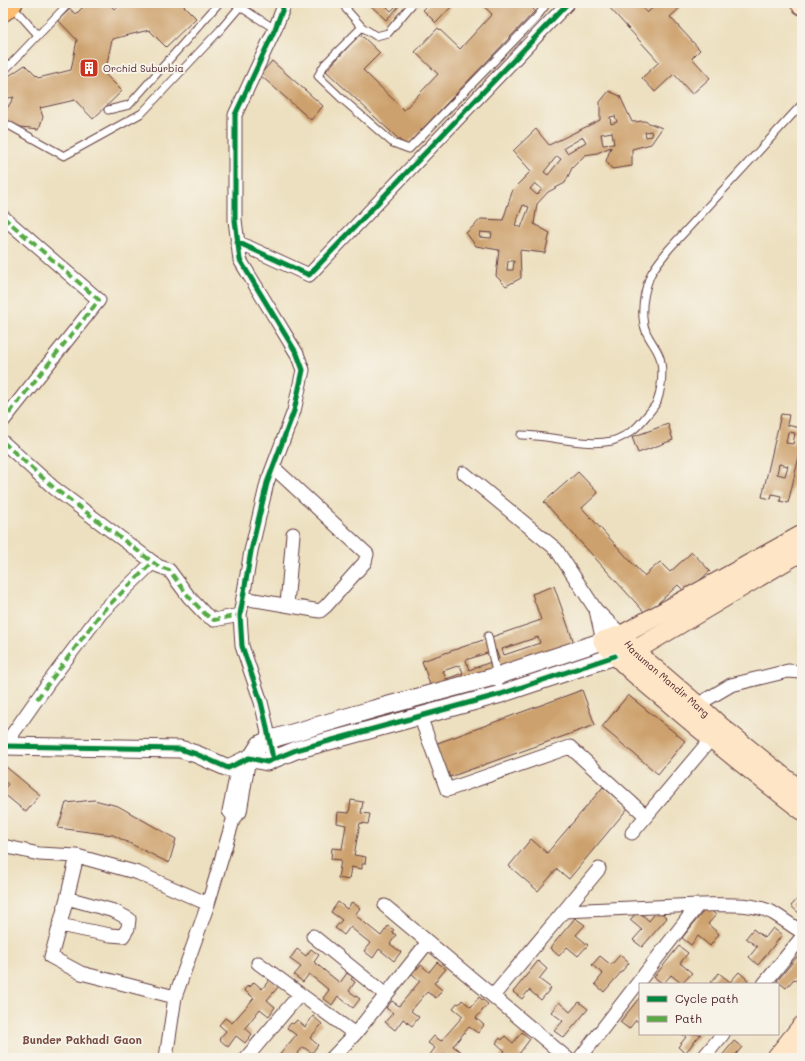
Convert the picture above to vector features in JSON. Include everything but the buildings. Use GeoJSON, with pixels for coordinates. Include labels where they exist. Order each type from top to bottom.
{"type":"FeatureCollection","features":[{"type":"Feature","properties":{"kind":"main road"},"geometry":{"type":"LineString","coordinates":[[603,641],[622,635],[802,535]]}},
{"type":"Feature","properties":{"kind":"main road"},"geometry":{"type":"LineString","coordinates":[[616,656],[634,651],[802,551]]}},
{"type":"Feature","properties":{"kind":"main road","name":"Hanuman Mandir Marg"},"geometry":{"type":"LineString","coordinates":[[622,635],[663,687],[711,739],[802,810]]}},
{"type":"Feature","properties":{"kind":"main road","name":"Hanuman Mandir Marg"},"geometry":{"type":"LineString","coordinates":[[603,641],[616,656],[663,687],[697,705],[721,727],[802,792]]}},
{"type":"Feature","properties":{"kind":"main road"},"geometry":{"type":"LineString","coordinates":[[776,1058],[798,1044]]}},
{"type":"Feature","properties":{"kind":"street"},"geometry":{"type":"LineString","coordinates":[[273,759],[261,702],[242,646],[240,615],[251,551],[267,483],[294,411],[303,370],[297,354],[240,260],[235,220],[235,115],[275,29],[285,3]]}},
{"type":"Feature","properties":{"kind":"street"},"geometry":{"type":"LineString","coordinates":[[237,242],[309,275],[568,3]]}},
{"type":"Feature","properties":{"kind":"street"},"geometry":{"type":"LineString","coordinates":[[3,217],[99,300],[3,421]]}},
{"type":"Feature","properties":{"kind":"street"},"geometry":{"type":"LineString","coordinates":[[3,442],[54,488],[158,566],[169,570],[189,597],[205,614],[214,620],[240,615]]}},
{"type":"Feature","properties":{"kind":"street"},"geometry":{"type":"LineString","coordinates":[[242,598],[320,611],[365,562],[367,554],[273,467]]}},
{"type":"Feature","properties":{"kind":"street"},"geometry":{"type":"LineString","coordinates":[[464,473],[556,549],[596,610]]}},
{"type":"Feature","properties":{"kind":"street"},"geometry":{"type":"LineString","coordinates":[[287,605],[293,534]]}},
{"type":"Feature","properties":{"kind":"street"},"geometry":{"type":"LineString","coordinates":[[3,746],[101,613],[153,562]]}},
{"type":"Feature","properties":{"kind":"street","name":"Hanuman Mandir Marg"},"geometry":{"type":"LineString","coordinates":[[596,610],[622,635]]}},
{"type":"Feature","properties":{"kind":"street","name":"Hanuman Mandir Marg"},"geometry":{"type":"LineString","coordinates":[[596,610],[603,641]]}},
{"type":"Feature","properties":{"kind":"street"},"geometry":{"type":"LineString","coordinates":[[3,746],[180,749],[196,754],[228,768],[246,760],[260,744],[268,740],[367,711],[497,676],[603,641]]}},
{"type":"Feature","properties":{"kind":"street"},"geometry":{"type":"LineString","coordinates":[[246,760],[267,762],[296,750],[501,694],[616,656]]}},
{"type":"Feature","properties":{"kind":"street"},"geometry":{"type":"LineString","coordinates":[[697,705],[731,685],[788,671],[802,672]]}},
{"type":"Feature","properties":{"kind":"street"},"geometry":{"type":"LineString","coordinates":[[420,716],[447,790],[570,747],[646,816]]}},
{"type":"Feature","properties":{"kind":"street"},"geometry":{"type":"LineString","coordinates":[[632,833],[711,739]]}},
{"type":"Feature","properties":{"kind":"street"},"geometry":{"type":"LineString","coordinates":[[166,1058],[175,998],[208,904],[234,817],[240,812],[246,760]]}},
{"type":"Feature","properties":{"kind":"street"},"geometry":{"type":"LineString","coordinates":[[3,846],[39,854],[76,856],[138,873],[208,904]]}},
{"type":"Feature","properties":{"kind":"street"},"geometry":{"type":"LineString","coordinates":[[76,856],[67,898],[51,957],[81,973],[175,998]]}},
{"type":"Feature","properties":{"kind":"street"},"geometry":{"type":"LineString","coordinates":[[493,996],[599,869]]}},
{"type":"Feature","properties":{"kind":"street"},"geometry":{"type":"LineString","coordinates":[[59,925],[110,935],[123,936],[128,928],[129,919],[114,911],[67,898]]}},
{"type":"Feature","properties":{"kind":"street"},"geometry":{"type":"LineString","coordinates":[[564,911],[698,905],[738,906],[761,909],[772,913],[802,932]]}},
{"type":"Feature","properties":{"kind":"street"},"geometry":{"type":"LineString","coordinates":[[580,1058],[698,905]]}},
{"type":"Feature","properties":{"kind":"street"},"geometry":{"type":"LineString","coordinates":[[385,906],[567,1058]]}},
{"type":"Feature","properties":{"kind":"street"},"geometry":{"type":"LineString","coordinates":[[313,936],[386,995]]}},
{"type":"Feature","properties":{"kind":"street"},"geometry":{"type":"LineString","coordinates":[[765,983],[802,938]]}},
{"type":"Feature","properties":{"kind":"street"},"geometry":{"type":"LineString","coordinates":[[332,1058],[354,1034],[428,942]]}},
{"type":"Feature","properties":{"kind":"street"},"geometry":{"type":"LineString","coordinates":[[258,963],[354,1034]]}},
{"type":"Feature","properties":{"kind":"street"},"geometry":{"type":"LineString","coordinates":[[246,1058],[300,994]]}},
{"type":"Feature","properties":{"kind":"street"},"geometry":{"type":"LineString","coordinates":[[703,1058],[722,1035]]}},
{"type":"Feature","properties":{"kind":"lane"},"geometry":{"type":"LineString","coordinates":[[3,72],[69,3]]}},
{"type":"Feature","properties":{"kind":"lane"},"geometry":{"type":"LineString","coordinates":[[108,110],[129,105],[219,3]]}},
{"type":"Feature","properties":{"kind":"lane"},"geometry":{"type":"LineString","coordinates":[[350,3],[346,9],[362,27],[376,36],[388,34],[413,3]]}},
{"type":"Feature","properties":{"kind":"lane"},"geometry":{"type":"LineString","coordinates":[[362,27],[325,64],[318,76],[393,143],[409,149],[536,18],[546,6],[542,3]]}},
{"type":"Feature","properties":{"kind":"lane"},"geometry":{"type":"LineString","coordinates":[[3,122],[64,156],[142,113],[220,30],[239,4],[275,29]]}},
{"type":"Feature","properties":{"kind":"lane"},"geometry":{"type":"LineString","coordinates":[[9,6],[38,35]]}},
{"type":"Feature","properties":{"kind":"lane"},"geometry":{"type":"LineString","coordinates":[[521,434],[586,443],[613,440],[634,430],[656,403],[661,385],[661,362],[656,349],[647,337],[644,328],[643,318],[645,291],[650,275],[669,249],[802,104]]}},
{"type":"Feature","properties":{"kind":"lane"},"geometry":{"type":"LineString","coordinates":[[488,636],[501,694]]}},
{"type":"Feature","properties":{"kind":"marked path"},"geometry":{"type":"LineString","coordinates":[[3,217],[99,300],[3,421]]}},
{"type":"Feature","properties":{"kind":"marked path"},"geometry":{"type":"LineString","coordinates":[[3,442],[54,488],[158,566],[169,570],[189,597],[205,614],[214,620],[240,615]]}},
{"type":"Feature","properties":{"kind":"marked path"},"geometry":{"type":"LineString","coordinates":[[37,699],[101,613],[153,562]]}},
{"type":"Feature","properties":{"kind":"cycle path"},"geometry":{"type":"LineString","coordinates":[[273,759],[261,702],[242,646],[240,615],[251,551],[267,483],[294,411],[303,370],[297,354],[240,260],[235,220],[235,115],[275,29],[285,3]]}},
{"type":"Feature","properties":{"kind":"cycle path"},"geometry":{"type":"LineString","coordinates":[[237,242],[309,275],[568,3]]}},
{"type":"Feature","properties":{"kind":"cycle path"},"geometry":{"type":"LineString","coordinates":[[3,746],[180,749],[196,754],[228,768],[249,758],[267,762],[296,750],[501,694],[615,656]]}},
{"type":"Feature","properties":{"kind":"place","name":"Orchid Suburbia"},"geometry":{"type":"Point","coordinates":[89,68]}},
{"type":"Feature","properties":{"kind":"district","name":"Bunder Pakhadi Gaon"},"geometry":{"type":"Point","coordinates":[82,1040]}}]}
